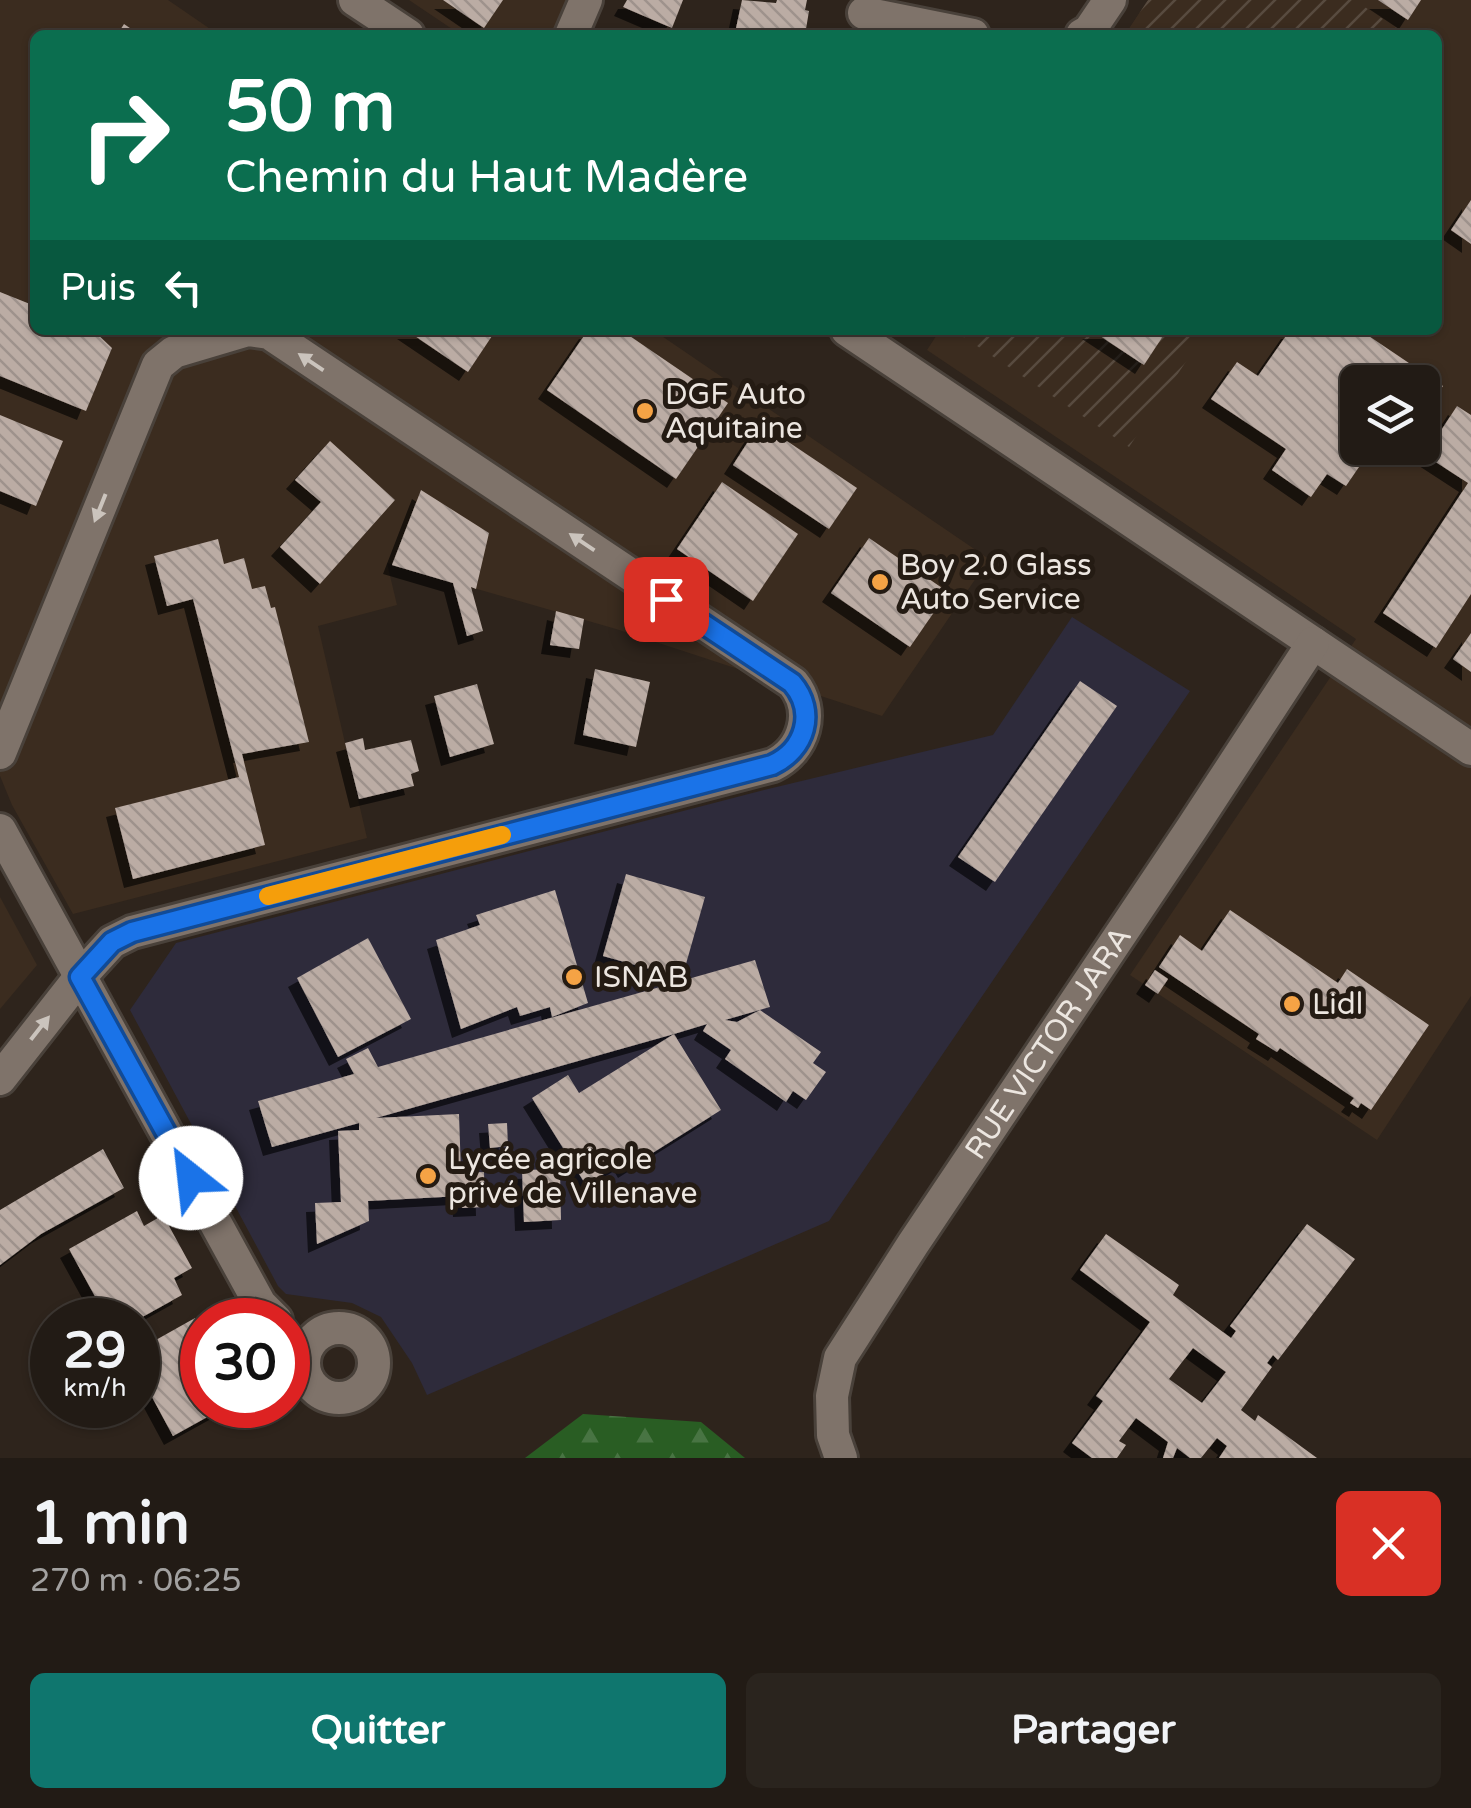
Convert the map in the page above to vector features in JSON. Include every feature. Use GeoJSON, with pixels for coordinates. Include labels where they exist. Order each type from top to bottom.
{"type":"FeatureCollection","features":[{"type":"Feature","properties":{"kind":"street"},"geometry":{"type":"LineString","coordinates":[[355,0],[400,30]]}},
{"type":"Feature","properties":{"kind":"street"},"geometry":{"type":"LineString","coordinates":[[573,30],[586,0]]}},
{"type":"Feature","properties":{"kind":"street"},"geometry":{"type":"LineString","coordinates":[[1089,30],[1110,0]]}},
{"type":"Feature","properties":{"kind":"street"},"geometry":{"type":"LineString","coordinates":[[863,16],[943,30]]}},
{"type":"Feature","properties":{"kind":"street"},"geometry":{"type":"LineString","coordinates":[[0,753],[158,365],[174,352],[231,335]]}},
{"type":"Feature","properties":{"kind":"street"},"geometry":{"type":"LineString","coordinates":[[0,1079],[80,977],[112,942],[132,932],[772,765],[791,754],[803,734],[806,710],[792,683],[272,335]]}},
{"type":"Feature","properties":{"kind":"street"},"geometry":{"type":"LineString","coordinates":[[853,335],[1471,749]]}},
{"type":"Feature","properties":{"kind":"street","name":"RUE VICTOR JARA"},"geometry":{"type":"LineString","coordinates":[[841,1458],[833,1435],[832,1396],[840,1358],[1313,643]]}},
{"type":"Feature","properties":{"kind":"street"},"geometry":{"type":"LineString","coordinates":[[0,830],[257,1298]]}},
{"type":"Feature","properties":{"kind":"shaded area"},"geometry":{"type":"Polygon","coordinates":[[[0,0],[168,0],[212,30],[30,30],[30,335],[660,335],[989,559],[882,716],[616,629],[387,563],[397,605],[318,626],[367,838],[73,914],[0,776],[0,0]]]}},
{"type":"Feature","properties":{"kind":"shaded area"},"geometry":{"type":"Polygon","coordinates":[[[409,0],[577,0],[565,30],[454,30],[409,0]]]}},
{"type":"Feature","properties":{"kind":"shaded area"},"geometry":{"type":"Polygon","coordinates":[[[1148,0],[1471,0],[1471,996],[1377,1140],[1130,975],[1356,639],[927,350],[937,335],[1442,335],[1442,30],[1128,30],[1148,0]]]}},
{"type":"Feature","properties":{"kind":"shaded area"},"geometry":{"type":"Polygon","coordinates":[[[1148,0],[1354,0],[1400,30],[1128,30],[1148,0]]]}},
{"type":"Feature","properties":{"kind":"shaded area"},"geometry":{"type":"Polygon","coordinates":[[[961,335],[1204,335],[1129,447],[961,335]]]}},
{"type":"Feature","properties":{"kind":"shaded area","name":"ISNAB"},"geometry":{"type":"Polygon","coordinates":[[[1072,617],[1190,691],[829,1221],[427,1395],[412,1363],[381,1317],[352,1303],[286,1294],[278,1286],[130,1010],[176,943],[764,790],[993,735],[1072,617]]]}},
{"type":"Feature","properties":{"kind":"shaded area"},"geometry":{"type":"Polygon","coordinates":[[[0,897],[37,965],[0,1009],[0,897]]]}},
{"type":"Feature","properties":{"kind":"green space"},"geometry":{"type":"Polygon","coordinates":[[[583,1414],[701,1422],[745,1458],[525,1458],[583,1414]]]}},
{"type":"Feature","properties":{"kind":"building"},"geometry":{"type":"Polygon","coordinates":[[[443,0],[503,0],[484,28],[443,0]]]}},
{"type":"Feature","properties":{"kind":"building"},"geometry":{"type":"Polygon","coordinates":[[[627,0],[683,0],[672,28],[623,7],[627,0]]]}},
{"type":"Feature","properties":{"kind":"building"},"geometry":{"type":"Polygon","coordinates":[[[742,0],[807,0],[806,30],[736,30],[742,0]]]}},
{"type":"Feature","properties":{"kind":"building"},"geometry":{"type":"Polygon","coordinates":[[[1378,0],[1421,0],[1408,20],[1378,0]]]}},
{"type":"Feature","properties":{"kind":"building"},"geometry":{"type":"Polygon","coordinates":[[[1471,200],[1471,244],[1451,230],[1471,200]]]}},
{"type":"Feature","properties":{"kind":"building"},"geometry":{"type":"Polygon","coordinates":[[[0,292],[30,304],[30,335],[98,335],[112,348],[86,411],[0,376],[0,292]]]}},
{"type":"Feature","properties":{"kind":"building"},"geometry":{"type":"Polygon","coordinates":[[[413,335],[493,335],[468,372],[413,335]]]}},
{"type":"Feature","properties":{"kind":"building"},"geometry":{"type":"Polygon","coordinates":[[[585,335],[628,335],[728,403],[676,479],[547,390],[585,335]]]}},
{"type":"Feature","properties":{"kind":"building"},"geometry":{"type":"Polygon","coordinates":[[[1099,335],[1164,335],[1144,365],[1099,335]]]}},
{"type":"Feature","properties":{"kind":"building"},"geometry":{"type":"Polygon","coordinates":[[[1287,335],[1367,335],[1412,365],[1340,365],[1340,465],[1360,465],[1346,486],[1327,474],[1311,497],[1272,470],[1286,449],[1211,399],[1237,362],[1258,376],[1287,335]]]}},
{"type":"Feature","properties":{"kind":"building"},"geometry":{"type":"Polygon","coordinates":[[[1457,406],[1471,415],[1471,594],[1436,648],[1383,613],[1468,483],[1440,465],[1440,432],[1457,406]]]}},
{"type":"Feature","properties":{"kind":"building"},"geometry":{"type":"Polygon","coordinates":[[[0,415],[63,441],[36,506],[0,491],[0,415]]]}},
{"type":"Feature","properties":{"kind":"building"},"geometry":{"type":"Polygon","coordinates":[[[760,423],[857,488],[829,529],[733,465],[760,423]]]}},
{"type":"Feature","properties":{"kind":"building"},"geometry":{"type":"Polygon","coordinates":[[[330,441],[395,500],[320,584],[280,547],[321,502],[295,480],[330,441]]]}},
{"type":"Feature","properties":{"kind":"building"},"geometry":{"type":"Polygon","coordinates":[[[722,482],[798,534],[753,601],[677,549],[722,482]]]}},
{"type":"Feature","properties":{"kind":"building"},"geometry":{"type":"Polygon","coordinates":[[[421,490],[489,533],[476,589],[471,587],[483,631],[467,636],[453,583],[392,565],[421,490]]]}},
{"type":"Feature","properties":{"kind":"building"},"geometry":{"type":"Polygon","coordinates":[[[869,538],[948,592],[910,647],[831,593],[869,538]]]}},
{"type":"Feature","properties":{"kind":"building"},"geometry":{"type":"Polygon","coordinates":[[[218,539],[224,564],[244,558],[252,589],[265,586],[271,608],[275,607],[309,742],[242,754],[265,845],[133,879],[115,808],[239,777],[193,599],[167,606],[154,556],[218,539]]]}},
{"type":"Feature","properties":{"kind":"building"},"geometry":{"type":"Polygon","coordinates":[[[556,611],[584,619],[579,649],[550,645],[556,611]]]}},
{"type":"Feature","properties":{"kind":"building"},"geometry":{"type":"Polygon","coordinates":[[[1471,633],[1471,672],[1453,659],[1471,633]]]}},
{"type":"Feature","properties":{"kind":"building"},"geometry":{"type":"Polygon","coordinates":[[[595,669],[650,682],[636,747],[583,735],[595,669]]]}},
{"type":"Feature","properties":{"kind":"building"},"geometry":{"type":"Polygon","coordinates":[[[1080,681],[1117,706],[995,882],[958,857],[1080,681]]]}},
{"type":"Feature","properties":{"kind":"building"},"geometry":{"type":"Polygon","coordinates":[[[477,684],[494,744],[450,757],[434,696],[477,684]]]}},
{"type":"Feature","properties":{"kind":"building"},"geometry":{"type":"Polygon","coordinates":[[[363,738],[365,750],[411,740],[419,771],[411,774],[414,786],[359,799],[345,743],[363,738]]]}},
{"type":"Feature","properties":{"kind":"building"},"geometry":{"type":"Polygon","coordinates":[[[626,874],[705,897],[682,978],[603,956],[626,874]]]}},
{"type":"Feature","properties":{"kind":"building"},"geometry":{"type":"Polygon","coordinates":[[[555,890],[588,1003],[552,1017],[550,1007],[520,1016],[517,1007],[461,1029],[436,940],[480,925],[476,915],[555,890]]]}},
{"type":"Feature","properties":{"kind":"building","name":"Lidl"},"geometry":{"type":"Polygon","coordinates":[[[1230,910],[1338,983],[1347,969],[1429,1025],[1371,1110],[1361,1103],[1358,1108],[1350,1103],[1354,1098],[1280,1048],[1277,1052],[1256,1039],[1259,1034],[1159,967],[1180,935],[1202,951],[1230,910]]]}},
{"type":"Feature","properties":{"kind":"building"},"geometry":{"type":"Polygon","coordinates":[[[368,938],[411,1019],[338,1057],[297,978],[368,938]]]}},
{"type":"Feature","properties":{"kind":"building"},"geometry":{"type":"Polygon","coordinates":[[[755,960],[770,1007],[725,1020],[737,1022],[760,1010],[821,1052],[813,1063],[826,1072],[806,1100],[793,1091],[786,1102],[725,1059],[731,1050],[703,1031],[707,1024],[376,1118],[459,1114],[461,1173],[484,1172],[485,1207],[462,1208],[461,1196],[368,1201],[369,1221],[317,1244],[315,1203],[341,1202],[338,1131],[359,1130],[359,1123],[272,1147],[258,1101],[354,1074],[346,1059],[368,1048],[378,1067],[755,960]]]}},
{"type":"Feature","properties":{"kind":"building"},"geometry":{"type":"Polygon","coordinates":[[[1155,970],[1168,979],[1158,994],[1145,985],[1155,970]]]}},
{"type":"Feature","properties":{"kind":"building"},"geometry":{"type":"Polygon","coordinates":[[[674,1034],[721,1110],[627,1169],[623,1162],[586,1185],[532,1098],[568,1075],[579,1093],[674,1034]]]}},
{"type":"Feature","properties":{"kind":"building"},"geometry":{"type":"Polygon","coordinates":[[[507,1123],[508,1146],[490,1148],[488,1124],[507,1123]]]}},
{"type":"Feature","properties":{"kind":"building"},"geometry":{"type":"Polygon","coordinates":[[[103,1149],[124,1188],[41,1234],[0,1265],[0,1210],[103,1149]]]}},
{"type":"Feature","properties":{"kind":"building"},"geometry":{"type":"Polygon","coordinates":[[[560,1169],[561,1220],[524,1222],[522,1170],[560,1169]]]}},
{"type":"Feature","properties":{"kind":"building"},"geometry":{"type":"Polygon","coordinates":[[[137,1211],[144,1226],[163,1215],[192,1268],[174,1278],[182,1295],[160,1307],[160,1298],[96,1298],[69,1249],[137,1211]]]}},
{"type":"Feature","properties":{"kind":"building"},"geometry":{"type":"Polygon","coordinates":[[[1307,1224],[1355,1259],[1278,1360],[1273,1355],[1267,1363],[1272,1367],[1241,1410],[1255,1421],[1258,1415],[1317,1458],[1219,1458],[1227,1446],[1217,1438],[1201,1458],[1190,1458],[1177,1448],[1173,1458],[1163,1458],[1168,1442],[1136,1418],[1119,1441],[1126,1445],[1117,1458],[1092,1458],[1072,1443],[1103,1401],[1096,1396],[1150,1322],[1080,1270],[1106,1234],[1179,1285],[1173,1295],[1231,1338],[1236,1331],[1230,1326],[1307,1224]],[[1193,1348],[1169,1379],[1202,1403],[1226,1372],[1193,1348]]]}},
{"type":"Feature","properties":{"kind":"building"},"geometry":{"type":"Polygon","coordinates":[[[180,1326],[180,1428],[187,1428],[173,1436],[160,1412],[160,1338],[180,1326]]]}},
{"type":"Feature","properties":{"kind":"slow traffic"},"geometry":{"type":"LineString","coordinates":[[268,896],[502,835]]}},
{"type":"Feature","properties":{"kind":"place","name":"DGF Auto Aquitaine"},"geometry":{"type":"Point","coordinates":[645,411]}},
{"type":"Feature","properties":{"kind":"place","name":"Boy 2.0 Glass Auto Service"},"geometry":{"type":"Point","coordinates":[880,582]}},
{"type":"Feature","properties":{"kind":"place","name":"ISNAB"},"geometry":{"type":"Point","coordinates":[574,977]}},
{"type":"Feature","properties":{"kind":"place","name":"Lidl"},"geometry":{"type":"Point","coordinates":[1292,1004]}},
{"type":"Feature","properties":{"kind":"place","name":"Lycée agricole privé de Villenave"},"geometry":{"type":"Point","coordinates":[428,1176]}},
{"type":"Feature","properties":{"kind":"route"},"geometry":{"type":"LineString","coordinates":[[191,1178],[80,977],[112,942],[132,932],[784,760],[803,734],[806,710],[798,690],[666,599]]}}]}
